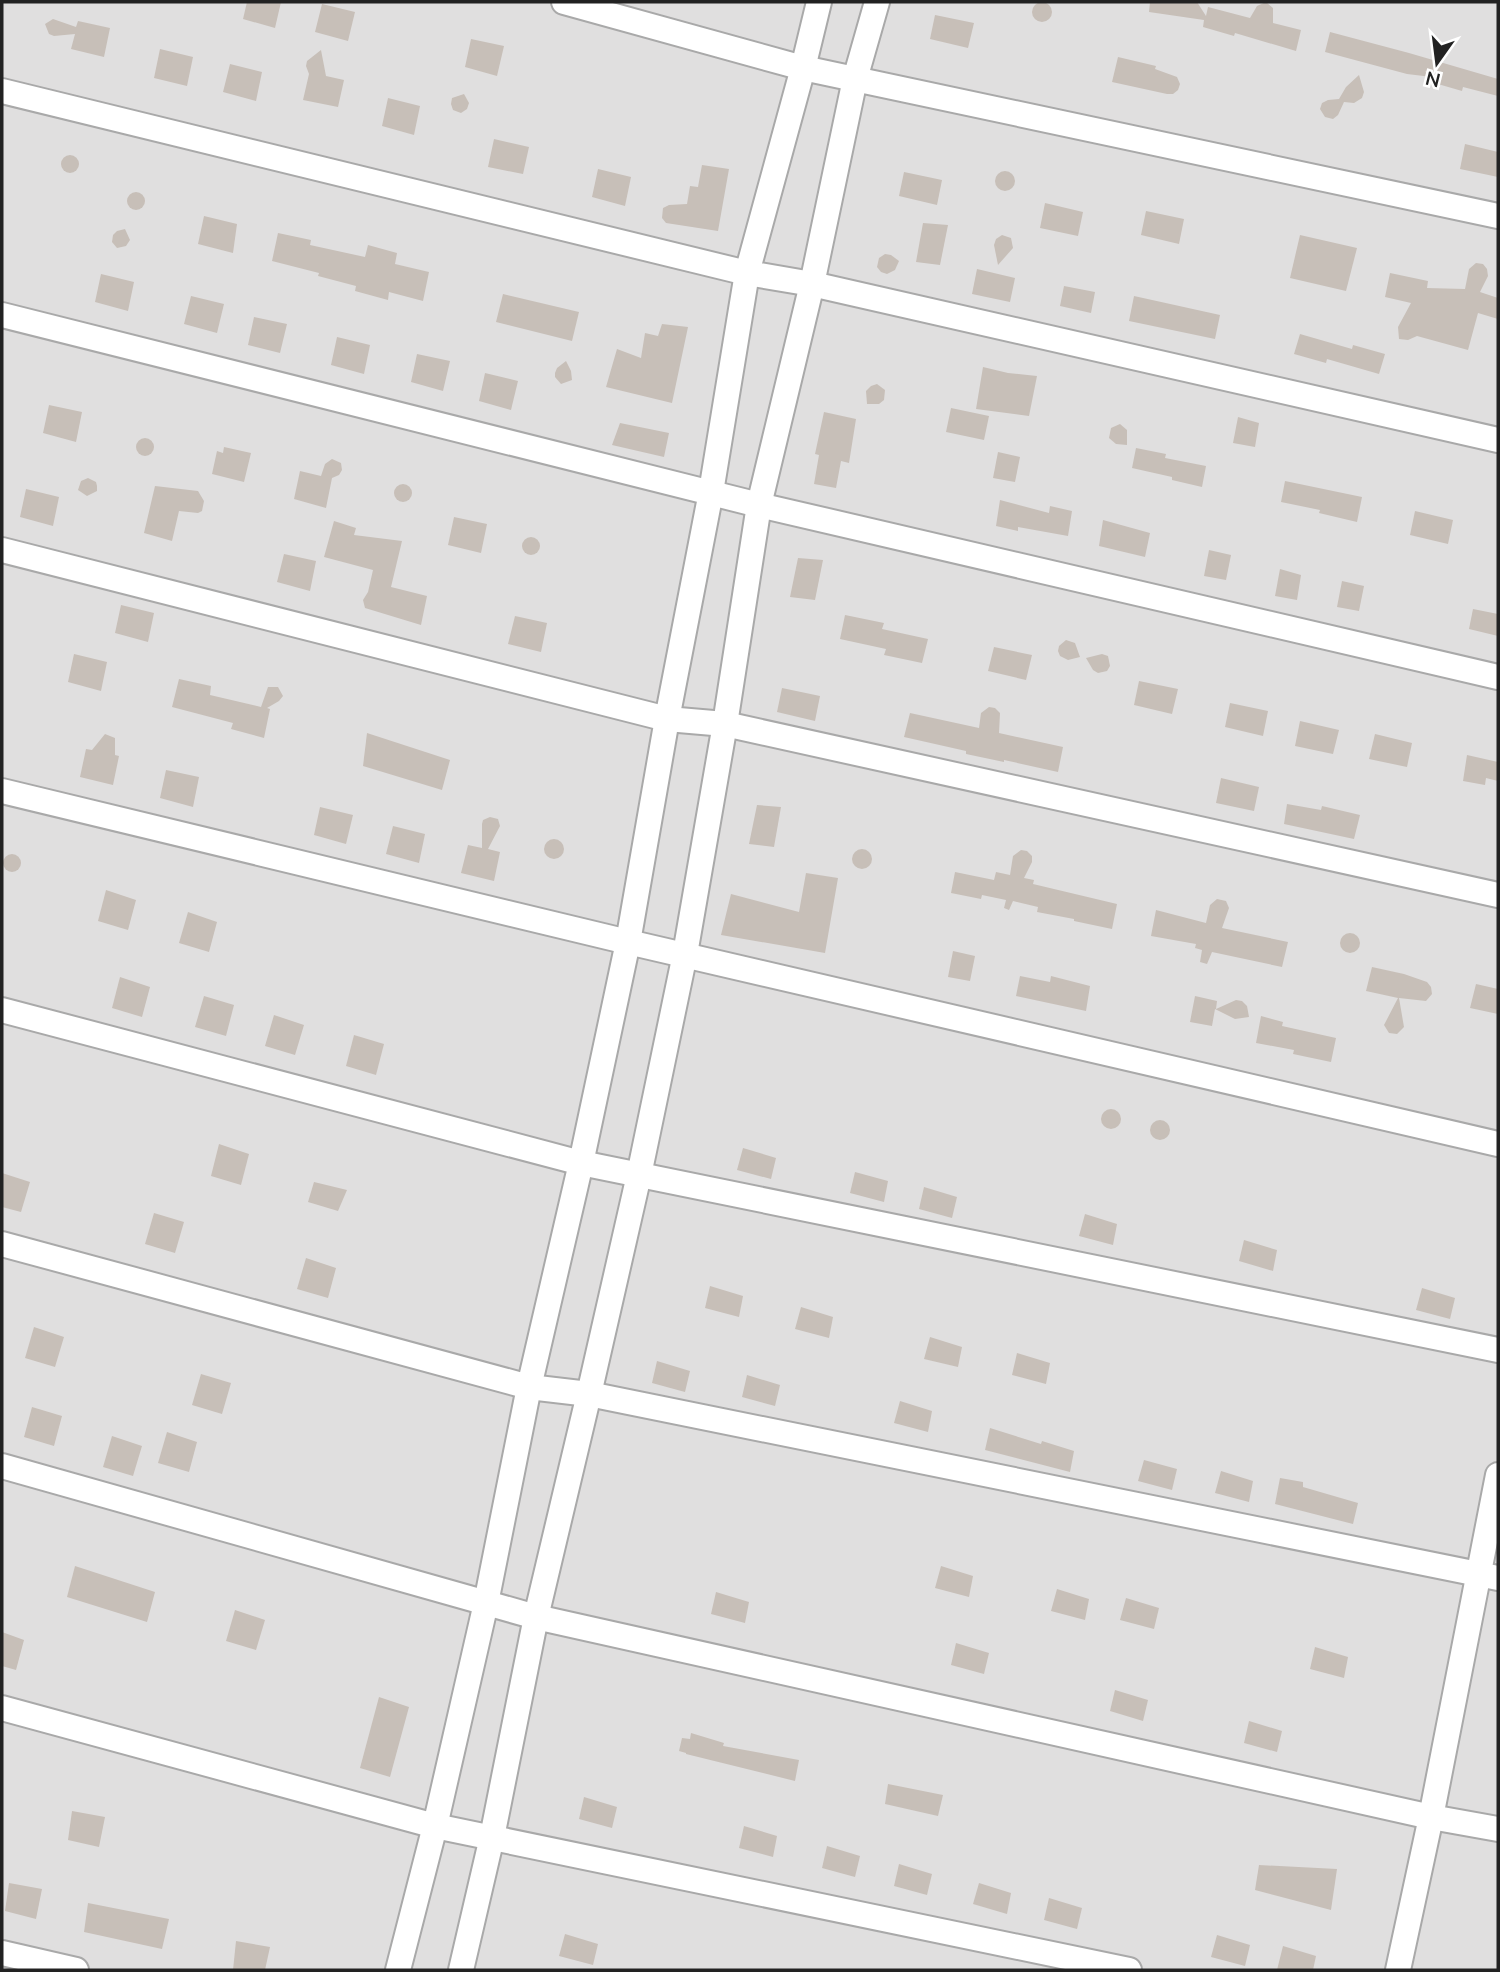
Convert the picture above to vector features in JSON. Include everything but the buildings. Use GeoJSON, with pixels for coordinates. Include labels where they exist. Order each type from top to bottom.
{"type":"FeatureCollection","features":[{"type":"Feature","properties":{"kind":"street"},"geometry":{"type":"LineString","coordinates":[[564,2],[803,68],[1498,216]]}},
{"type":"Feature","properties":{"kind":"street"},"geometry":{"type":"LineString","coordinates":[[398,1970],[435,1826],[486,1603],[529,1387],[581,1163],[628,942],[747,273],[819,2]]}},
{"type":"Feature","properties":{"kind":"street"},"geometry":{"type":"LineString","coordinates":[[461,1970],[492,1837],[536,1617],[639,1175],[685,954],[759,505],[812,284],[855,79],[877,2]]}},
{"type":"Feature","properties":{"kind":"street"},"geometry":{"type":"LineString","coordinates":[[2,91],[747,273],[812,284],[1498,440]]}},
{"type":"Feature","properties":{"kind":"street"},"geometry":{"type":"LineString","coordinates":[[2,314],[759,505],[1498,677]]}},
{"type":"Feature","properties":{"kind":"street"},"geometry":{"type":"LineString","coordinates":[[2,550],[667,719],[725,724],[1498,895]]}},
{"type":"Feature","properties":{"kind":"street"},"geometry":{"type":"LineString","coordinates":[[2,791],[628,942],[1498,1144]]}},
{"type":"Feature","properties":{"kind":"street"},"geometry":{"type":"LineString","coordinates":[[2,1010],[581,1163],[1498,1350]]}},
{"type":"Feature","properties":{"kind":"street"},"geometry":{"type":"LineString","coordinates":[[2,1244],[529,1387],[589,1394],[1488,1576]]}},
{"type":"Feature","properties":{"kind":"street"},"geometry":{"type":"LineString","coordinates":[[2,1466],[536,1617],[1431,1817],[1498,1829]]}},
{"type":"Feature","properties":{"kind":"street"},"geometry":{"type":"LineString","coordinates":[[1398,1970],[1488,1576],[1498,1475]]}},
{"type":"Feature","properties":{"kind":"street"},"geometry":{"type":"LineString","coordinates":[[2,1708],[435,1826],[1129,1970]]}},
{"type":"Feature","properties":{"kind":"street"},"geometry":{"type":"LineString","coordinates":[[2,1953],[76,1970]]}},
{"type":"Feature","properties":{"kind":"shaded area"},"geometry":{"type":"Polygon","coordinates":[[[2,2],[1498,2],[1498,1970],[2,1970],[2,2]]]}}]}
